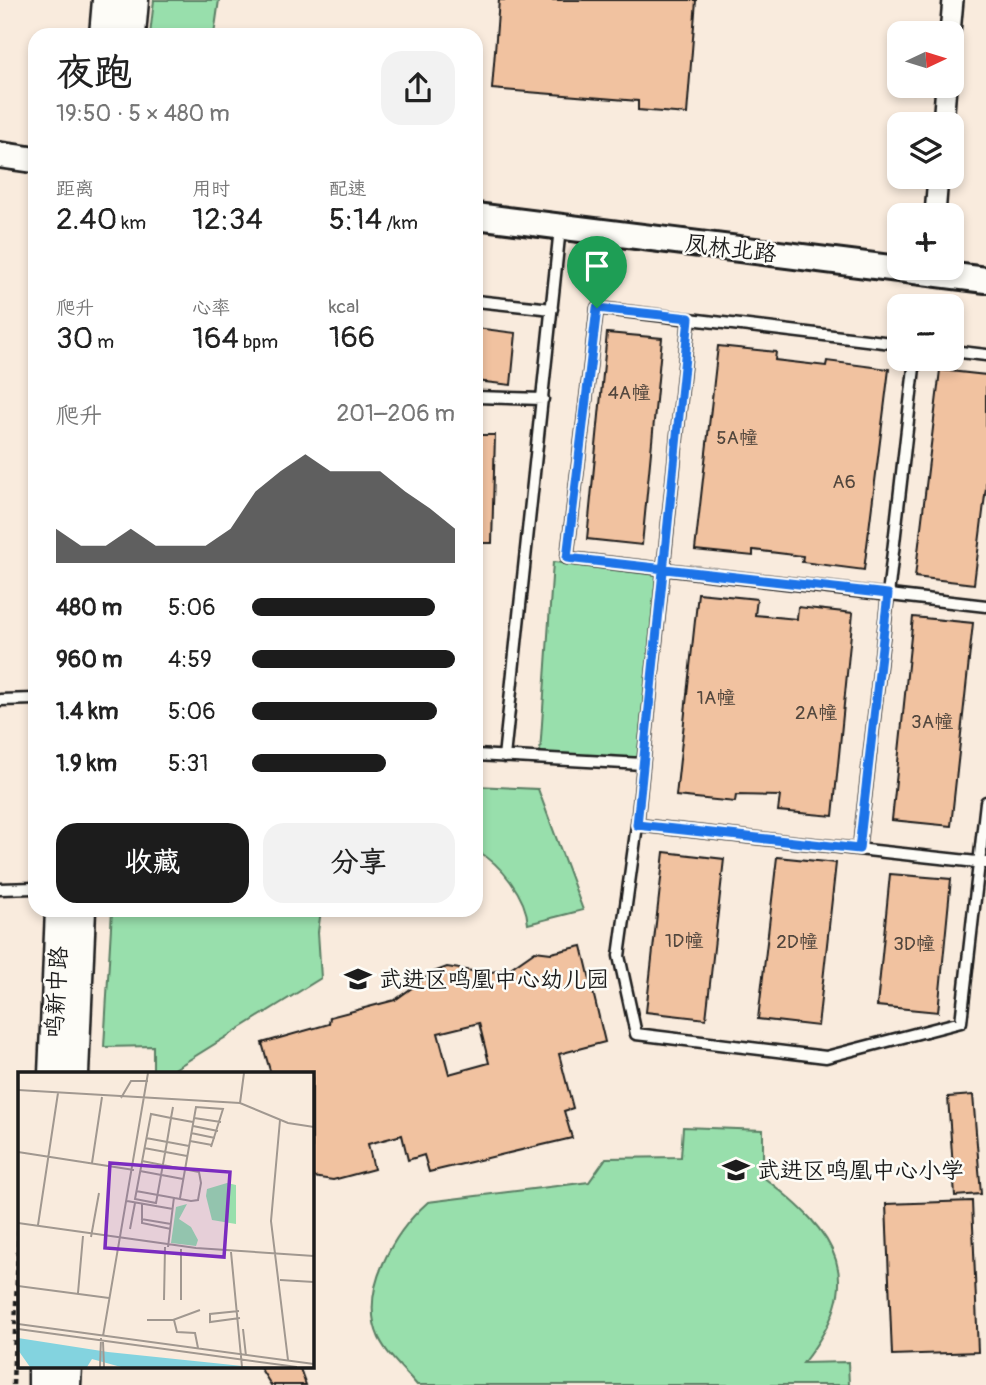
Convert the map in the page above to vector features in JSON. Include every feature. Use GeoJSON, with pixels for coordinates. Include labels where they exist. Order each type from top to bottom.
{"type":"FeatureCollection","features":[{"type":"Feature","properties":{"kind":"main road"},"geometry":{"type":"LineString","coordinates":[[105,28],[107,0]]}},
{"type":"Feature","properties":{"kind":"main road"},"geometry":{"type":"LineString","coordinates":[[132,28],[134,0]]}},
{"type":"Feature","properties":{"kind":"main road","name":"鸣新中路"},"geometry":{"type":"LineString","coordinates":[[53,1072],[60,917]]}},
{"type":"Feature","properties":{"kind":"main road","name":"鸣新中路"},"geometry":{"type":"LineString","coordinates":[[74,1072],[81,917]]}},
{"type":"Feature","properties":{"kind":"street"},"geometry":{"type":"LineString","coordinates":[[951,21],[953,0]]}},
{"type":"Feature","properties":{"kind":"street"},"geometry":{"type":"LineString","coordinates":[[0,155],[28,159]]}},
{"type":"Feature","properties":{"kind":"street","name":"凤林北路"},"geometry":{"type":"LineString","coordinates":[[483,217],[887,265]]}},
{"type":"Feature","properties":{"kind":"street","name":"凤林北路"},"geometry":{"type":"LineString","coordinates":[[964,276],[986,280]]}},
{"type":"Feature","properties":{"kind":"lane"},"geometry":{"type":"LineString","coordinates":[[504,757],[560,226]]}},
{"type":"Feature","properties":{"kind":"lane"},"geometry":{"type":"LineString","coordinates":[[483,302],[552,309]]}},
{"type":"Feature","properties":{"kind":"lane"},"geometry":{"type":"LineString","coordinates":[[887,342],[597,308],[567,558],[986,606]]}},
{"type":"Feature","properties":{"kind":"lane"},"geometry":{"type":"LineString","coordinates":[[689,318],[637,825],[619,956],[636,1034],[826,1057],[961,1022],[983,863],[986,802]]}},
{"type":"Feature","properties":{"kind":"lane"},"geometry":{"type":"LineString","coordinates":[[964,352],[986,355]]}},
{"type":"Feature","properties":{"kind":"lane"},"geometry":{"type":"LineString","coordinates":[[859,849],[914,371]]}},
{"type":"Feature","properties":{"kind":"lane"},"geometry":{"type":"LineString","coordinates":[[483,397],[543,399]]}},
{"type":"Feature","properties":{"kind":"lane"},"geometry":{"type":"LineString","coordinates":[[0,700],[28,699]]}},
{"type":"Feature","properties":{"kind":"lane"},"geometry":{"type":"LineString","coordinates":[[483,756],[643,764]]}},
{"type":"Feature","properties":{"kind":"lane"},"geometry":{"type":"LineString","coordinates":[[637,825],[983,863]]}},
{"type":"Feature","properties":{"kind":"lane"},"geometry":{"type":"LineString","coordinates":[[0,890],[28,888]]}},
{"type":"Feature","properties":{"kind":"path"},"geometry":{"type":"LineString","coordinates":[[13,1385],[18,1251]]}},
{"type":"Feature","properties":{"kind":"green space"},"geometry":{"type":"Polygon","coordinates":[[[154,0],[219,0],[215,28],[151,28],[154,0]]]}},
{"type":"Feature","properties":{"kind":"green space"},"geometry":{"type":"Polygon","coordinates":[[[553,562],[659,572],[640,758],[540,753],[553,562]]]}},
{"type":"Feature","properties":{"kind":"green space"},"geometry":{"type":"Polygon","coordinates":[[[483,786],[538,789],[583,910],[528,924],[523,903],[511,882],[485,856],[483,786]]]}},
{"type":"Feature","properties":{"kind":"green space"},"geometry":{"type":"Polygon","coordinates":[[[112,917],[320,917],[318,932],[321,978],[170,1072],[153,1072],[153,1046],[104,1047],[112,917]]]}},
{"type":"Feature","properties":{"kind":"green space"},"geometry":{"type":"Polygon","coordinates":[[[683,1127],[763,1130],[763,1177],[810,1218],[826,1239],[836,1260],[839,1282],[835,1307],[823,1333],[803,1363],[848,1362],[849,1385],[417,1385],[396,1363],[379,1338],[374,1320],[376,1283],[392,1246],[403,1229],[428,1202],[589,1182],[606,1158],[681,1157],[683,1127]]]}},
{"type":"Feature","properties":{"kind":"building"},"geometry":{"type":"Polygon","coordinates":[[[499,0],[696,0],[687,114],[638,110],[638,101],[492,89],[499,0]]]}},
{"type":"Feature","properties":{"kind":"building"},"geometry":{"type":"Polygon","coordinates":[[[483,329],[516,333],[511,385],[483,382],[483,329]]]}},
{"type":"Feature","properties":{"kind":"building"},"geometry":{"type":"Polygon","coordinates":[[[607,333],[662,338],[642,545],[587,539],[607,333]]]}},
{"type":"Feature","properties":{"kind":"building"},"geometry":{"type":"Polygon","coordinates":[[[718,346],[776,352],[775,360],[826,366],[827,361],[887,369],[864,570],[802,562],[803,556],[753,550],[753,556],[695,550],[718,346]]]}},
{"type":"Feature","properties":{"kind":"building"},"geometry":{"type":"Polygon","coordinates":[[[940,371],[986,375],[986,487],[974,584],[915,577],[940,371]]]}},
{"type":"Feature","properties":{"kind":"building"},"geometry":{"type":"Polygon","coordinates":[[[483,435],[495,435],[492,543],[483,543],[483,435]]]}},
{"type":"Feature","properties":{"kind":"building"},"geometry":{"type":"Polygon","coordinates":[[[698,593],[757,599],[755,615],[797,619],[798,607],[853,613],[833,816],[778,811],[780,796],[736,795],[735,802],[676,796],[698,593]]]}},
{"type":"Feature","properties":{"kind":"building"},"geometry":{"type":"Polygon","coordinates":[[[913,617],[973,623],[951,826],[892,820],[913,617]]]}},
{"type":"Feature","properties":{"kind":"building"},"geometry":{"type":"Polygon","coordinates":[[[664,852],[724,859],[706,1019],[646,1012],[664,852]]]}},
{"type":"Feature","properties":{"kind":"building"},"geometry":{"type":"Polygon","coordinates":[[[777,857],[836,863],[818,1026],[758,1019],[777,857]]]}},
{"type":"Feature","properties":{"kind":"building"},"geometry":{"type":"Polygon","coordinates":[[[890,874],[951,879],[938,1012],[877,1006],[890,874]]]}},
{"type":"Feature","properties":{"kind":"building"},"geometry":{"type":"Polygon","coordinates":[[[582,946],[605,1042],[559,1054],[573,1108],[564,1111],[572,1138],[429,1172],[424,1155],[408,1160],[402,1135],[368,1144],[374,1169],[333,1180],[313,1177],[313,1072],[270,1072],[262,1043],[329,1024],[330,1017],[395,1000],[434,972],[447,967],[485,973],[509,969],[535,951],[551,953],[582,946]],[[479,1023],[438,1033],[449,1074],[489,1063],[479,1023]]]}},
{"type":"Feature","properties":{"kind":"building"},"geometry":{"type":"Polygon","coordinates":[[[973,1095],[981,1194],[955,1196],[948,1097],[973,1095]]]}},
{"type":"Feature","properties":{"kind":"building"},"geometry":{"type":"Polygon","coordinates":[[[972,1201],[978,1352],[892,1355],[886,1204],[972,1201]]]}},
{"type":"Feature","properties":{"kind":"building"},"geometry":{"type":"Polygon","coordinates":[[[260,1368],[300,1368],[306,1385],[271,1385],[260,1368]]]}},
{"type":"Feature","properties":{"kind":"place","name":"武进区鸣凰中心幼儿园"},"geometry":{"type":"Point","coordinates":[358,979]}},
{"type":"Feature","properties":{"kind":"place","name":"武进区鸣凰中心小学"},"geometry":{"type":"Point","coordinates":[736,1170]}},
{"type":"Feature","properties":{"kind":"route"},"geometry":{"type":"LineString","coordinates":[[597,308],[567,558],[664,569],[888,594],[859,849],[637,825],[664,569],[689,318],[597,308]]}}]}
